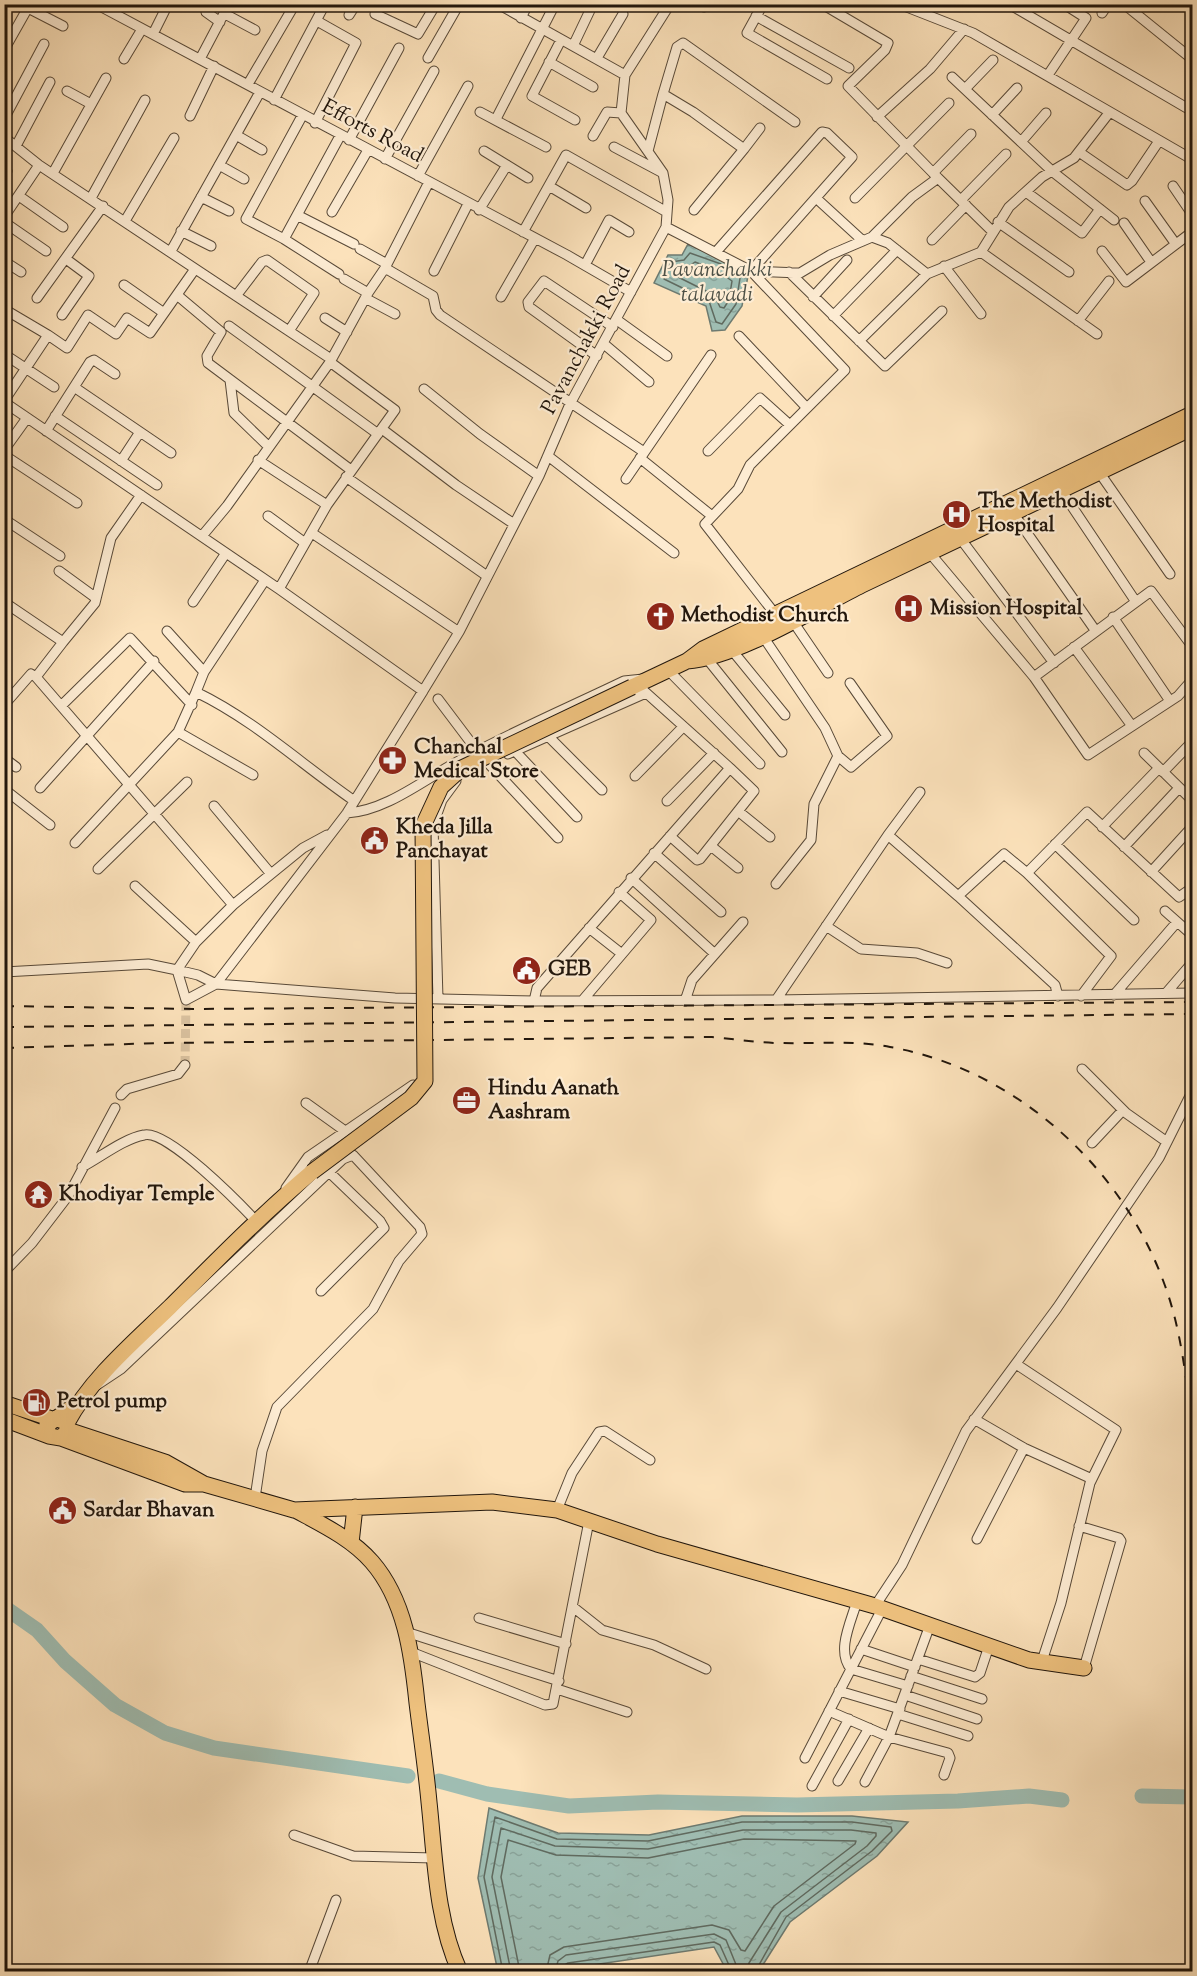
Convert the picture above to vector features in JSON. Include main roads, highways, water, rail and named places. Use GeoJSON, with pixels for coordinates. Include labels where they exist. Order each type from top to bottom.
{"type":"FeatureCollection","features":[{"type":"Feature","properties":{"kind":"main road"},"geometry":{"type":"LineString","coordinates":[[59,1427],[90,1389],[280,1199],[312,1172],[411,1098],[425,1080],[423,826],[441,787],[462,768],[641,686],[687,662],[703,649],[1192,414]]}},
{"type":"Feature","properties":{"kind":"main road"},"geometry":{"type":"LineString","coordinates":[[687,662],[708,660],[1099,472],[1190,434]]}},
{"type":"Feature","properties":{"kind":"main road"},"geometry":{"type":"LineString","coordinates":[[4,1403],[59,1427],[165,1462],[204,1484],[294,1510],[351,1543],[371,1560],[387,1582],[411,1652],[434,1858],[447,1934],[460,1971]]}},
{"type":"Feature","properties":{"kind":"main road"},"geometry":{"type":"LineString","coordinates":[[4,1419],[59,1427]]}},
{"type":"Feature","properties":{"kind":"main road"},"geometry":{"type":"LineString","coordinates":[[294,1510],[492,1502],[557,1510],[657,1544],[857,1601],[989,1646],[1042,1661],[1084,1668]]}},
{"type":"Feature","properties":{"kind":"main road"},"geometry":{"type":"LineString","coordinates":[[351,1543],[354,1507]]}},
{"type":"Feature","properties":{"kind":"water","name":"Pavanchakki talavadi"},"geometry":{"type":"Polygon","coordinates":[[[688,244],[735,266],[748,276],[742,306],[725,330],[712,331],[706,306],[654,283],[668,255],[682,255],[688,244]]]}},
{"type":"Feature","properties":{"kind":"water"},"geometry":{"type":"Polygon","coordinates":[[[489,1808],[558,1833],[649,1835],[742,1816],[852,1816],[908,1822],[877,1856],[790,1922],[759,1971],[727,1971],[714,1947],[552,1971],[498,1972],[478,1878],[489,1808]]]}},
{"type":"Feature","properties":{"kind":"waterway"},"geometry":{"type":"LineString","coordinates":[[4,1607],[37,1630],[65,1661],[115,1705],[165,1733],[214,1748],[408,1776]]}},
{"type":"Feature","properties":{"kind":"waterway"},"geometry":{"type":"LineString","coordinates":[[4,1626],[13,1613]]}},
{"type":"Feature","properties":{"kind":"waterway"},"geometry":{"type":"LineString","coordinates":[[439,1781],[487,1794],[569,1806],[658,1802],[797,1805],[958,1801],[1029,1796],[1062,1800]]}},
{"type":"Feature","properties":{"kind":"waterway"},"geometry":{"type":"LineString","coordinates":[[1142,1796],[1192,1797]]}},
{"type":"Feature","properties":{"kind":"tunnel"},"geometry":{"type":"LineString","coordinates":[[185,1065],[186,1000]]}},
{"type":"Feature","properties":{"kind":"railway"},"geometry":{"type":"LineString","coordinates":[[4,1006],[196,1009],[1192,1002]]}},
{"type":"Feature","properties":{"kind":"railway"},"geometry":{"type":"LineString","coordinates":[[4,1027],[1192,1014]]}},
{"type":"Feature","properties":{"kind":"railway"},"geometry":{"type":"LineString","coordinates":[[4,1048],[161,1043],[712,1037],[772,1043],[876,1045],[936,1059],[979,1077],[1020,1100],[1057,1129],[1091,1162],[1120,1199],[1145,1240],[1170,1300],[1182,1353],[1192,1425]]}},
{"type":"Feature","properties":{"kind":"place","name":"The Methodist Hospital"},"geometry":{"type":"Point","coordinates":[957,514]}},
{"type":"Feature","properties":{"kind":"place","name":"Mission Hospital"},"geometry":{"type":"Point","coordinates":[909,609]}},
{"type":"Feature","properties":{"kind":"place","name":"Methodist Church"},"geometry":{"type":"Point","coordinates":[660,616]}},
{"type":"Feature","properties":{"kind":"place","name":"Chanchal Medical Store"},"geometry":{"type":"Point","coordinates":[393,760]}},
{"type":"Feature","properties":{"kind":"place","name":"Kheda Jilla Panchayat"},"geometry":{"type":"Point","coordinates":[375,840]}},
{"type":"Feature","properties":{"kind":"place","name":"GEB"},"geometry":{"type":"Point","coordinates":[527,970]}},
{"type":"Feature","properties":{"kind":"place","name":"Hindu Aanath Aashram"},"geometry":{"type":"Point","coordinates":[467,1101]}},
{"type":"Feature","properties":{"kind":"place","name":"Khodiyar Temple"},"geometry":{"type":"Point","coordinates":[38,1195]}},
{"type":"Feature","properties":{"kind":"place","name":"Petrol pump"},"geometry":{"type":"Point","coordinates":[36,1402]}},
{"type":"Feature","properties":{"kind":"place","name":"Sardar Bhavan"},"geometry":{"type":"Point","coordinates":[62,1511]}}]}
